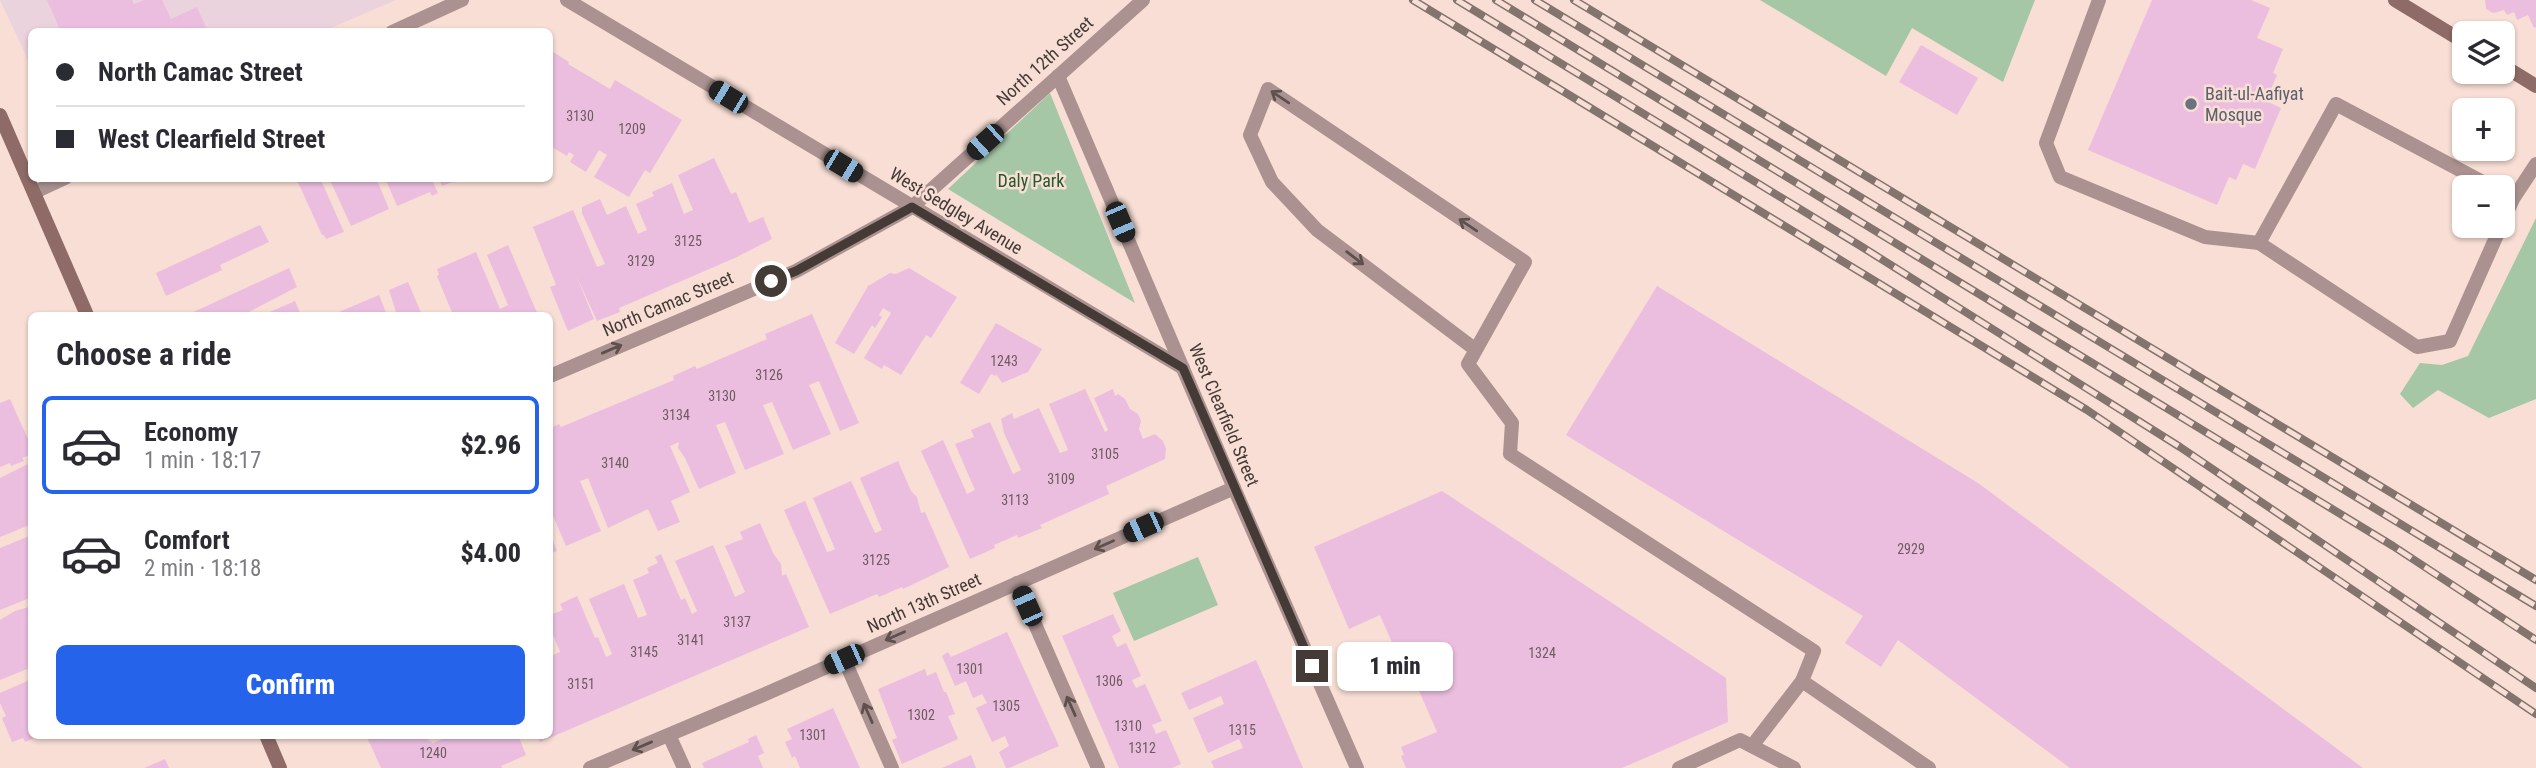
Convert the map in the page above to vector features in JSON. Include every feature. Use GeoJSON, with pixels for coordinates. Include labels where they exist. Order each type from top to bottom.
{"type":"FeatureCollection","features":[{"type":"Feature","properties":{"kind":"main road"},"geometry":{"type":"LineString","coordinates":[[2395,0],[2452,35]]}},
{"type":"Feature","properties":{"kind":"main road"},"geometry":{"type":"LineString","coordinates":[[2515,73],[2536,86]]}},
{"type":"Feature","properties":{"kind":"main road"},"geometry":{"type":"LineString","coordinates":[[0,115],[28,177]]}},
{"type":"Feature","properties":{"kind":"main road"},"geometry":{"type":"LineString","coordinates":[[30,182],[86,312]]}},
{"type":"Feature","properties":{"kind":"main road"},"geometry":{"type":"LineString","coordinates":[[267,739],[280,768]]}},
{"type":"Feature","properties":{"kind":"street"},"geometry":{"type":"LineString","coordinates":[[401,28],[462,0]]}},
{"type":"Feature","properties":{"kind":"street","name":"West Sedgley Avenue"},"geometry":{"type":"LineString","coordinates":[[567,0],[1183,368]]}},
{"type":"Feature","properties":{"kind":"street","name":"North 12th Street"},"geometry":{"type":"LineString","coordinates":[[912,207],[1143,0]]}},
{"type":"Feature","properties":{"kind":"street"},"geometry":{"type":"LineString","coordinates":[[2099,0],[2046,143],[2060,177],[2205,237],[2259,243],[2417,347],[2450,341],[2496,238]]}},
{"type":"Feature","properties":{"kind":"street","name":"West Clearfield Street"},"geometry":{"type":"LineString","coordinates":[[1058,76],[1356,768]]}},
{"type":"Feature","properties":{"kind":"street"},"geometry":{"type":"LineString","coordinates":[[1476,350],[1317,230],[1272,182],[1250,135],[1268,89],[1525,262],[1476,350],[1468,364],[1512,423],[1510,454],[1814,651],[1802,681],[1752,746]]}},
{"type":"Feature","properties":{"kind":"street"},"geometry":{"type":"LineString","coordinates":[[2259,243],[2336,104],[2469,175]]}},
{"type":"Feature","properties":{"kind":"street"},"geometry":{"type":"LineString","coordinates":[[2515,188],[2536,164]]}},
{"type":"Feature","properties":{"kind":"street"},"geometry":{"type":"LineString","coordinates":[[35,192],[56,182]]}},
{"type":"Feature","properties":{"kind":"street","name":"North Camac Street"},"geometry":{"type":"LineString","coordinates":[[553,375],[796,271],[912,207]]}},
{"type":"Feature","properties":{"kind":"street","name":"North 13th Street"},"geometry":{"type":"LineString","coordinates":[[590,768],[1234,488]]}},
{"type":"Feature","properties":{"kind":"street"},"geometry":{"type":"LineString","coordinates":[[1017,583],[1098,768]]}},
{"type":"Feature","properties":{"kind":"street"},"geometry":{"type":"LineString","coordinates":[[844,659],[892,768]]}},
{"type":"Feature","properties":{"kind":"street"},"geometry":{"type":"LineString","coordinates":[[1802,681],[1929,768]]}},
{"type":"Feature","properties":{"kind":"street"},"geometry":{"type":"LineString","coordinates":[[669,735],[684,768]]}},
{"type":"Feature","properties":{"kind":"street"},"geometry":{"type":"LineString","coordinates":[[1679,768],[1740,740],[1794,768]]}},
{"type":"Feature","properties":{"kind":"shaded area"},"geometry":{"type":"Polygon","coordinates":[[[0,0],[396,0],[331,28],[28,28],[28,60],[0,0]]]}},
{"type":"Feature","properties":{"kind":"green space"},"geometry":{"type":"Polygon","coordinates":[[[1760,0],[2035,0],[2003,82],[1912,28],[1886,76],[1760,0]]]}},
{"type":"Feature","properties":{"kind":"green space","name":"Daly Park"},"geometry":{"type":"Polygon","coordinates":[[[1050,93],[1135,303],[948,189],[1050,93]]]}},
{"type":"Feature","properties":{"kind":"green space"},"geometry":{"type":"Polygon","coordinates":[[[2536,218],[2536,399],[2489,418],[2438,390],[2413,408],[2400,394],[2420,363],[2442,365],[2468,356],[2536,218]]]}},
{"type":"Feature","properties":{"kind":"green space"},"geometry":{"type":"Polygon","coordinates":[[[1198,557],[1218,605],[1134,641],[1113,593],[1198,557]]]}},
{"type":"Feature","properties":{"kind":"building"},"geometry":{"type":"Polygon","coordinates":[[[47,0],[132,0],[134,4],[144,0],[162,0],[171,19],[197,7],[206,28],[59,28],[47,0]]]}},
{"type":"Feature","properties":{"kind":"building","name":"Bait-ul-Aafiyat Mosque"},"geometry":{"type":"Polygon","coordinates":[[[2152,0],[2251,0],[2270,8],[2257,38],[2283,49],[2273,73],[2277,75],[2266,101],[2281,108],[2255,169],[2243,164],[2236,180],[2229,177],[2217,205],[2088,150],[2152,0]]]}},
{"type":"Feature","properties":{"kind":"building"},"geometry":{"type":"Polygon","coordinates":[[[2485,0],[2536,0],[2536,27],[2534,28],[2528,15],[2517,20],[2514,12],[2507,15],[2504,10],[2493,13],[2486,9],[2485,0]]]}},
{"type":"Feature","properties":{"kind":"building"},"geometry":{"type":"Polygon","coordinates":[[[1921,45],[1978,78],[1957,115],[1899,82],[1921,45]]]}},
{"type":"Feature","properties":{"kind":"building"},"geometry":{"type":"Polygon","coordinates":[[[553,52],[610,89],[615,80],[682,120],[650,173],[645,170],[629,197],[594,177],[607,155],[599,150],[586,172],[570,162],[574,155],[569,152],[567,156],[553,148],[553,52]]]}},
{"type":"Feature","properties":{"kind":"building"},"geometry":{"type":"Polygon","coordinates":[[[714,158],[731,194],[736,192],[749,223],[763,217],[772,239],[619,308],[620,312],[597,321],[576,275],[594,319],[568,331],[550,287],[556,285],[533,227],[573,210],[597,267],[605,264],[582,213],[582,207],[600,199],[607,215],[626,206],[638,234],[647,230],[636,204],[654,196],[652,192],[672,183],[684,214],[693,210],[678,175],[714,158]]]}},
{"type":"Feature","properties":{"kind":"building"},"geometry":{"type":"Polygon","coordinates":[[[298,182],[322,182],[344,232],[326,239],[298,182]]]}},
{"type":"Feature","properties":{"kind":"building"},"geometry":{"type":"Polygon","coordinates":[[[331,182],[378,182],[389,209],[351,226],[331,182]]]}},
{"type":"Feature","properties":{"kind":"building"},"geometry":{"type":"Polygon","coordinates":[[[387,182],[433,182],[438,193],[432,196],[430,192],[397,206],[387,182]]]}},
{"type":"Feature","properties":{"kind":"building"},"geometry":{"type":"Polygon","coordinates":[[[260,225],[269,242],[220,265],[222,270],[166,296],[156,273],[260,225]]]}},
{"type":"Feature","properties":{"kind":"building"},"geometry":{"type":"Polygon","coordinates":[[[508,245],[537,312],[452,312],[437,276],[437,269],[476,252],[500,309],[508,305],[487,255],[508,245]]]}},
{"type":"Feature","properties":{"kind":"building"},"geometry":{"type":"Polygon","coordinates":[[[289,268],[297,287],[249,312],[194,312],[289,268]]]}},
{"type":"Feature","properties":{"kind":"building"},"geometry":{"type":"Polygon","coordinates":[[[909,268],[957,297],[931,338],[926,335],[901,375],[884,365],[882,369],[864,358],[891,313],[883,308],[879,315],[882,317],[875,328],[872,325],[854,354],[835,343],[868,286],[890,273],[896,274],[909,268]]]}},
{"type":"Feature","properties":{"kind":"building"},"geometry":{"type":"Polygon","coordinates":[[[408,282],[421,312],[396,312],[389,290],[408,282]]]}},
{"type":"Feature","properties":{"kind":"building"},"geometry":{"type":"Polygon","coordinates":[[[1657,286],[1978,483],[2363,768],[2070,768],[1898,640],[1881,667],[1845,643],[1863,616],[1566,435],[1657,286]]]}},
{"type":"Feature","properties":{"kind":"building"},"geometry":{"type":"Polygon","coordinates":[[[379,295],[386,312],[339,312],[379,295]]]}},
{"type":"Feature","properties":{"kind":"building"},"geometry":{"type":"Polygon","coordinates":[[[295,301],[300,312],[270,312],[295,301]]]}},
{"type":"Feature","properties":{"kind":"building"},"geometry":{"type":"Polygon","coordinates":[[[812,314],[859,423],[840,431],[819,381],[809,385],[831,434],[793,450],[772,402],[763,405],[784,454],[745,470],[725,422],[716,425],[736,473],[699,489],[678,448],[679,442],[670,446],[690,492],[671,501],[680,522],[658,531],[648,509],[608,528],[588,478],[580,481],[601,531],[566,546],[553,516],[553,427],[559,424],[561,427],[674,380],[673,376],[695,366],[697,369],[767,339],[765,334],[812,314]]]}},
{"type":"Feature","properties":{"kind":"building"},"geometry":{"type":"Polygon","coordinates":[[[996,323],[1042,349],[1028,372],[1002,383],[996,374],[991,374],[979,394],[960,383],[996,323]]]}},
{"type":"Feature","properties":{"kind":"building"},"geometry":{"type":"Polygon","coordinates":[[[1085,389],[1105,432],[1108,430],[1094,398],[1113,389],[1115,396],[1118,394],[1125,399],[1130,409],[1138,414],[1143,439],[1155,434],[1163,441],[1165,459],[1106,486],[1109,494],[1040,525],[1042,528],[994,545],[995,548],[970,559],[921,451],[943,440],[967,494],[975,490],[955,444],[974,437],[971,430],[990,422],[1013,474],[1021,470],[1004,433],[1001,419],[1012,413],[1014,419],[1039,408],[1060,453],[1068,450],[1049,404],[1085,389]]]}},
{"type":"Feature","properties":{"kind":"building"},"geometry":{"type":"Polygon","coordinates":[[[10,399],[28,439],[28,456],[22,458],[24,461],[0,467],[0,403],[10,399]]]}},
{"type":"Feature","properties":{"kind":"building"},"geometry":{"type":"Polygon","coordinates":[[[898,461],[911,491],[917,497],[921,513],[925,512],[949,567],[903,589],[902,587],[879,597],[877,594],[830,614],[784,510],[805,501],[827,552],[831,551],[835,549],[813,498],[851,481],[875,533],[878,532],[882,530],[860,478],[898,461]]]}},
{"type":"Feature","properties":{"kind":"building"},"geometry":{"type":"Polygon","coordinates":[[[28,464],[28,526],[0,537],[0,478],[28,464]]]}},
{"type":"Feature","properties":{"kind":"building"},"geometry":{"type":"Polygon","coordinates":[[[1442,491],[1726,678],[1728,722],[1622,768],[1406,768],[1401,747],[1437,732],[1413,677],[1408,679],[1380,615],[1349,629],[1314,547],[1442,491]]]}},
{"type":"Feature","properties":{"kind":"building"},"geometry":{"type":"Polygon","coordinates":[[[760,523],[773,553],[781,564],[782,576],[786,574],[809,627],[553,736],[553,655],[560,652],[553,634],[553,614],[563,610],[560,604],[577,596],[606,657],[612,654],[589,599],[624,584],[638,618],[647,615],[633,580],[649,573],[647,568],[658,563],[655,557],[661,554],[681,600],[685,598],[692,614],[697,611],[675,561],[713,545],[735,597],[745,592],[725,546],[743,539],[740,532],[760,523]]]}},
{"type":"Feature","properties":{"kind":"building"},"geometry":{"type":"Polygon","coordinates":[[[28,537],[28,599],[0,610],[0,548],[28,537]]]}},
{"type":"Feature","properties":{"kind":"building"},"geometry":{"type":"Polygon","coordinates":[[[28,607],[28,669],[0,680],[0,620],[28,607]]]}},
{"type":"Feature","properties":{"kind":"building"},"geometry":{"type":"Polygon","coordinates":[[[1113,614],[1121,631],[1112,636],[1117,647],[1126,643],[1141,676],[1132,680],[1136,688],[1145,684],[1162,721],[1152,725],[1156,734],[1166,730],[1181,764],[1172,768],[1119,768],[1062,636],[1113,614]]]}},
{"type":"Feature","properties":{"kind":"building"},"geometry":{"type":"Polygon","coordinates":[[[1007,632],[1059,746],[1009,768],[1006,768],[999,752],[1009,746],[1005,736],[992,742],[976,708],[987,703],[982,694],[973,698],[966,681],[955,686],[942,656],[948,652],[951,657],[1007,632]]]}},
{"type":"Feature","properties":{"kind":"building"},"geometry":{"type":"Polygon","coordinates":[[[1256,660],[1303,768],[1214,768],[1211,761],[1243,748],[1239,739],[1208,753],[1193,718],[1224,704],[1221,696],[1189,710],[1181,693],[1256,660]]]}},
{"type":"Feature","properties":{"kind":"building"},"geometry":{"type":"Polygon","coordinates":[[[925,669],[927,676],[936,672],[946,692],[955,714],[948,716],[958,739],[902,764],[892,740],[897,738],[878,689],[925,669]]]}},
{"type":"Feature","properties":{"kind":"building"},"geometry":{"type":"Polygon","coordinates":[[[28,681],[28,739],[32,739],[25,742],[23,738],[12,742],[2,718],[6,716],[0,703],[0,693],[28,681]]]}},
{"type":"Feature","properties":{"kind":"building"},"geometry":{"type":"Polygon","coordinates":[[[833,708],[860,768],[800,768],[785,742],[792,739],[787,729],[833,708]]]}},
{"type":"Feature","properties":{"kind":"building"},"geometry":{"type":"Polygon","coordinates":[[[756,735],[764,753],[758,756],[763,768],[704,768],[702,763],[749,742],[748,739],[756,735]]]}},
{"type":"Feature","properties":{"kind":"building"},"geometry":{"type":"Polygon","coordinates":[[[368,739],[428,739],[433,743],[442,739],[520,739],[526,755],[501,766],[502,768],[381,768],[368,739]]]}},
{"type":"Feature","properties":{"kind":"building"},"geometry":{"type":"Polygon","coordinates":[[[971,755],[976,768],[942,768],[971,755]]]}},
{"type":"Feature","properties":{"kind":"building"},"geometry":{"type":"Polygon","coordinates":[[[165,759],[169,768],[144,768],[165,759]]]}},
{"type":"Feature","properties":{"kind":"railway"},"geometry":{"type":"LineString","coordinates":[[1413,0],[2087,410],[2536,714]]}},
{"type":"Feature","properties":{"kind":"railway"},"geometry":{"type":"LineString","coordinates":[[1457,0],[1859,245],[2180,447],[2536,688]]}},
{"type":"Feature","properties":{"kind":"railway"},"geometry":{"type":"LineString","coordinates":[[1496,0],[2393,546],[2536,640]]}},
{"type":"Feature","properties":{"kind":"railway"},"geometry":{"type":"LineString","coordinates":[[1535,0],[2536,606]]}},
{"type":"Feature","properties":{"kind":"railway"},"geometry":{"type":"LineString","coordinates":[[1574,0],[2536,580]]}},
{"type":"Feature","properties":{"kind":"place","name":"Bait-ul-Aafiyat Mosque"},"geometry":{"type":"Point","coordinates":[2191,104]}},
{"type":"Feature","properties":{"kind":"route"},"geometry":{"type":"LineString","coordinates":[[771,281],[796,271],[912,207],[1183,368],[1312,666]]}}]}
